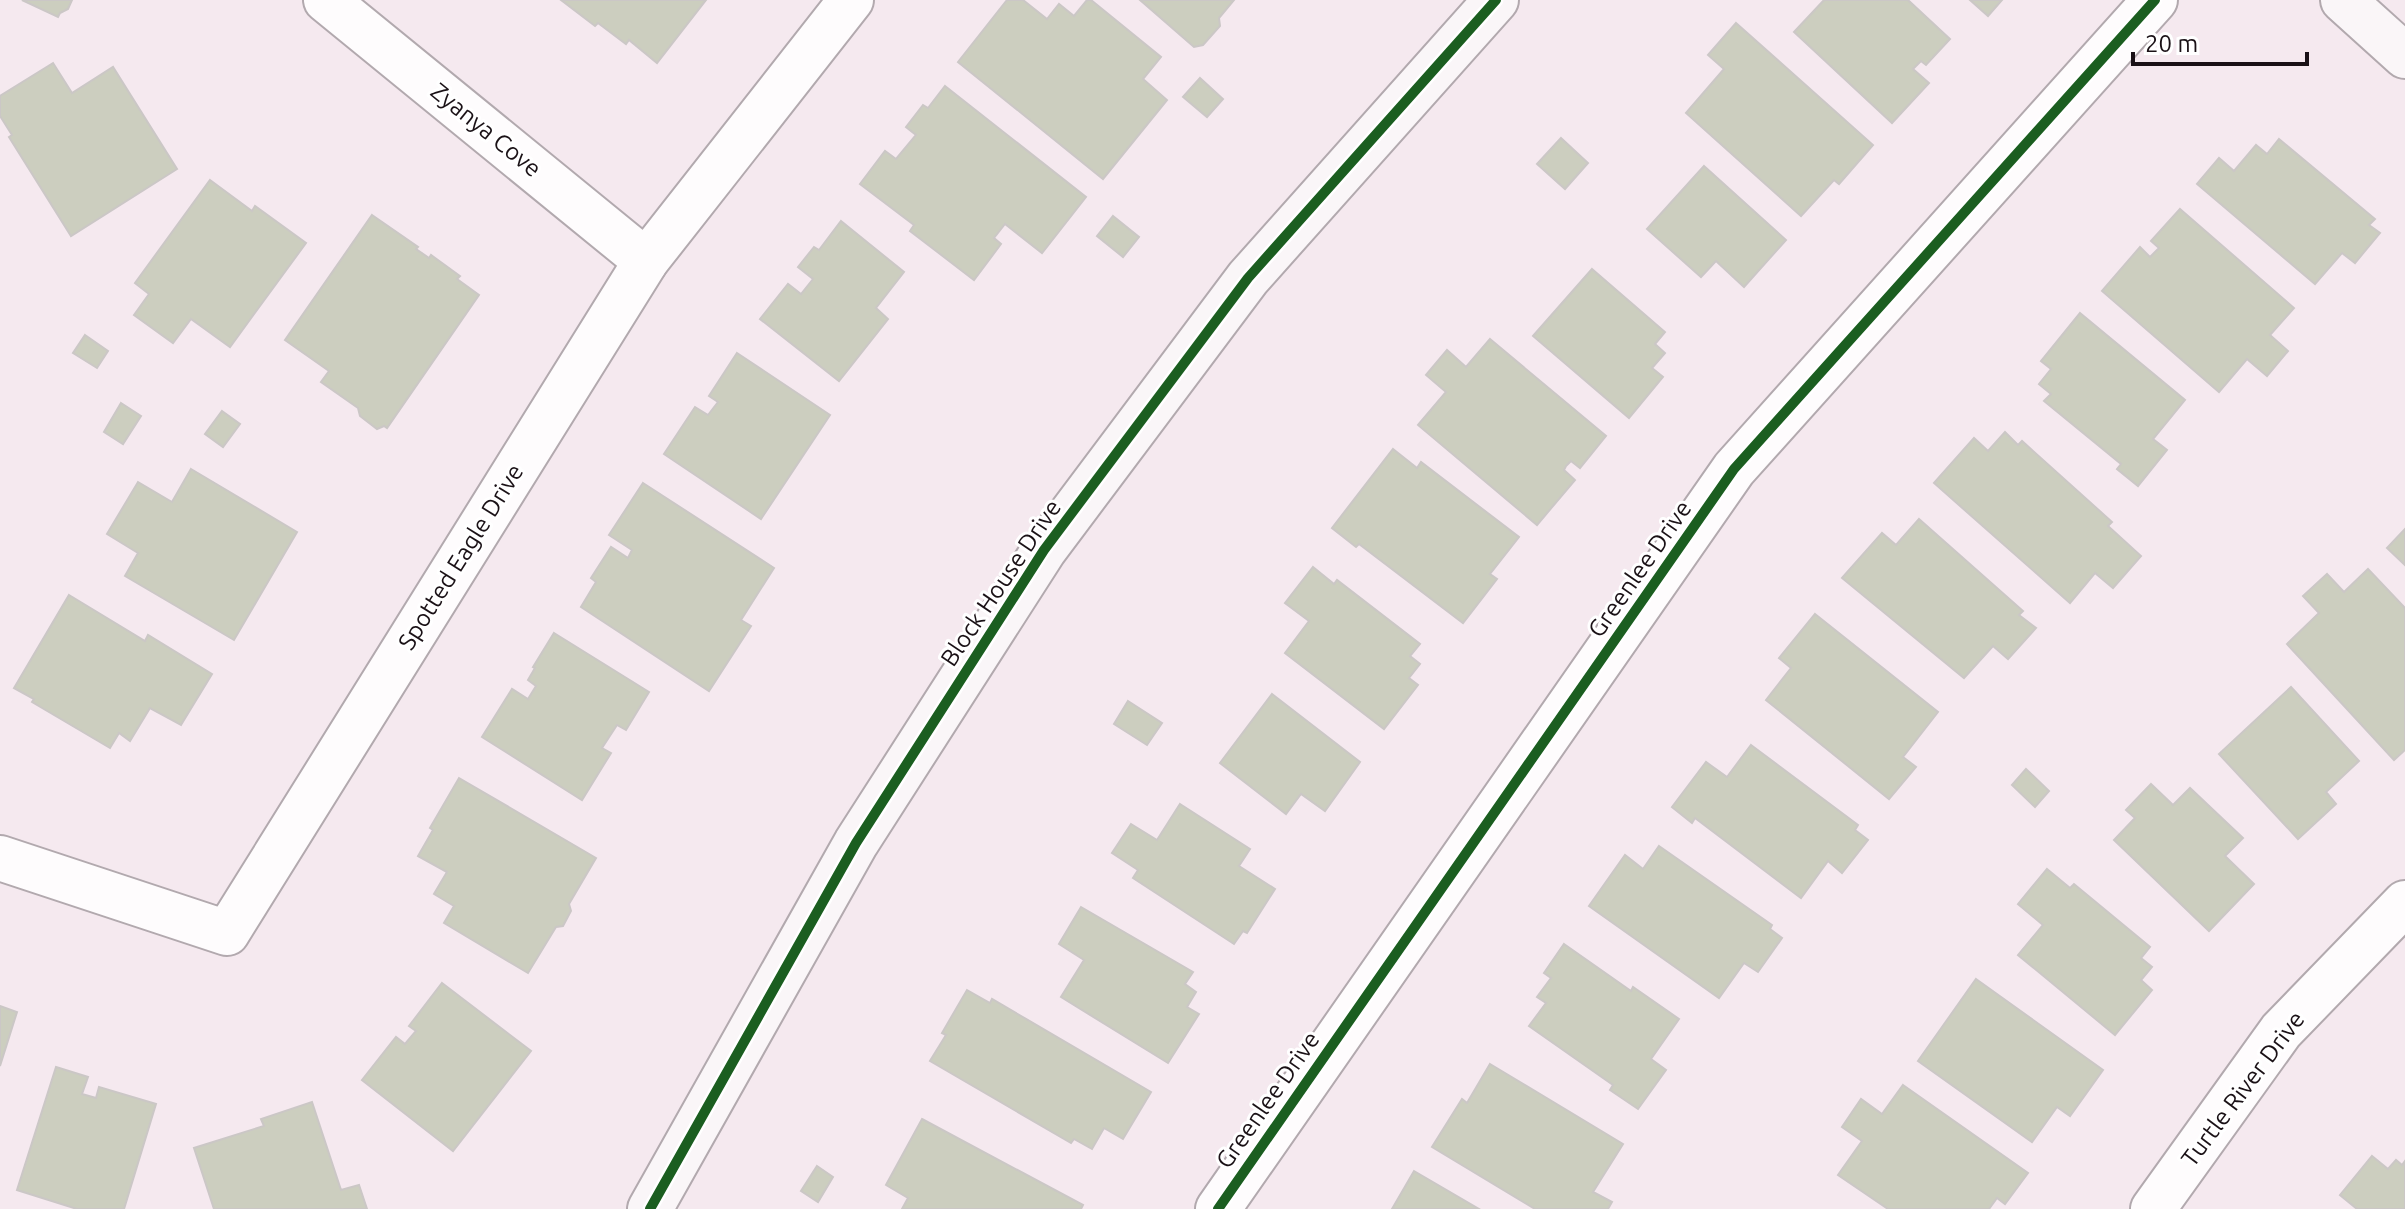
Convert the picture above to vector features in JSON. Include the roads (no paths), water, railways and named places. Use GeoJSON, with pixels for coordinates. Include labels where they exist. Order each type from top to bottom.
{"type":"FeatureCollection","features":[{"type":"Feature","properties":{"kind":"street","name":"Zyanya Cove"},"geometry":{"type":"LineString","coordinates":[[326,0],[646,261]]}},
{"type":"Feature","properties":{"kind":"street","name":"Spotted Eagle Drive"},"geometry":{"type":"LineString","coordinates":[[0,858],[227,933],[646,261],[851,0]]}},
{"type":"Feature","properties":{"kind":"street","name":"Block House Drive"},"geometry":{"type":"LineString","coordinates":[[650,1209],[856,843],[1044,550],[1248,278],[1496,0]]}},
{"type":"Feature","properties":{"kind":"street","name":"Greenlee Drive"},"geometry":{"type":"LineString","coordinates":[[1218,1209],[1734,469],[2155,0]]}},
{"type":"Feature","properties":{"kind":"street"},"geometry":{"type":"LineString","coordinates":[[2343,0],[2405,56]]}},
{"type":"Feature","properties":{"kind":"street","name":"Turtle River Drive"},"geometry":{"type":"LineString","coordinates":[[2153,1209],[2281,1031],[2405,903]]}}]}
